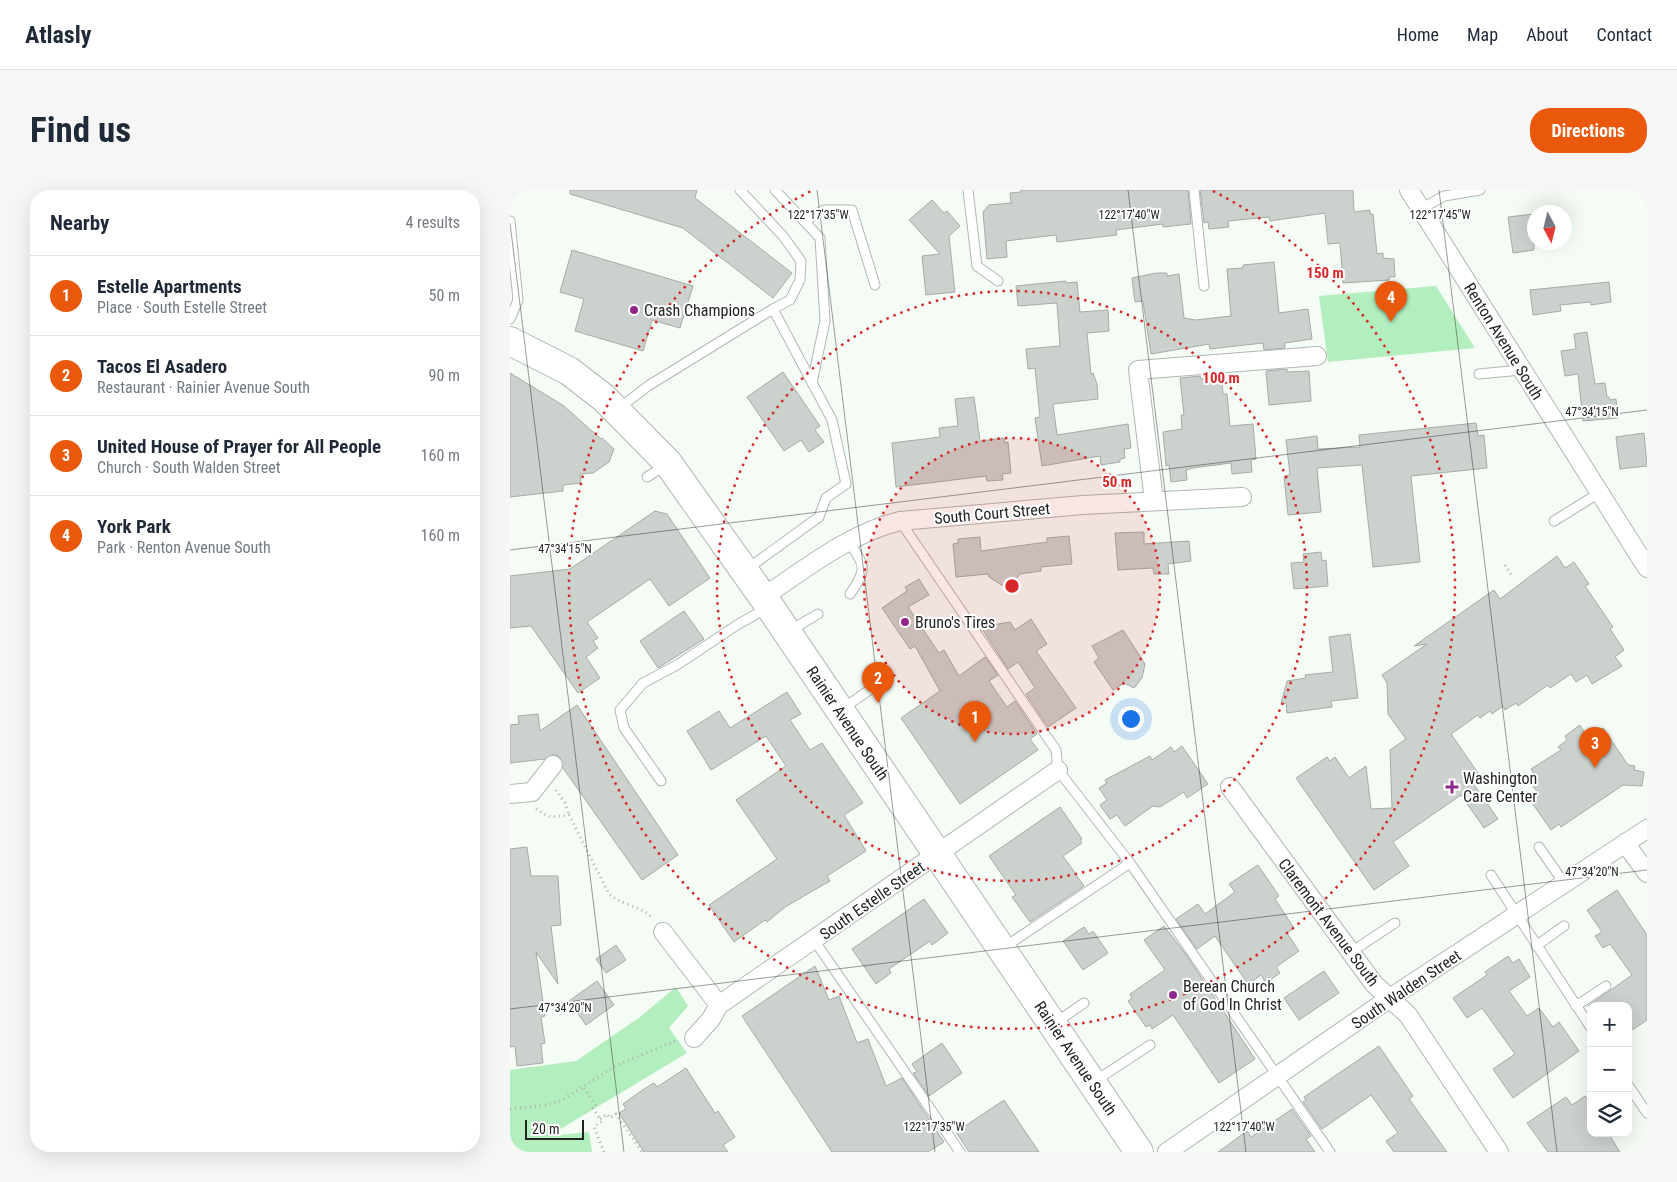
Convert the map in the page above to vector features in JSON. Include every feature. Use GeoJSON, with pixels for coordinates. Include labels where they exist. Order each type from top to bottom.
{"type":"FeatureCollection","features":[{"type":"Feature","properties":{"kind":"main road","name":"Rainier Avenue South"},"geometry":{"type":"LineString","coordinates":[[510,341],[569,371],[604,398],[616,410],[658,470],[744,571],[1139,1152]]}},
{"type":"Feature","properties":{"kind":"street","name":"Renton Avenue South"},"geometry":{"type":"LineString","coordinates":[[1409,190],[1647,568]]}},
{"type":"Feature","properties":{"kind":"street"},"geometry":{"type":"LineString","coordinates":[[1154,501],[1138,370],[1317,356]]}},
{"type":"Feature","properties":{"kind":"street","name":"South Court Street"},"geometry":{"type":"LineString","coordinates":[[766,602],[848,540],[879,526],[900,521],[1083,505],[1242,497]]}},
{"type":"Feature","properties":{"kind":"street","name":"South Estelle Street"},"geometry":{"type":"LineString","coordinates":[[690,1037],[711,1019],[719,1005],[1058,770]]}},
{"type":"Feature","properties":{"kind":"street"},"geometry":{"type":"LineString","coordinates":[[510,794],[532,792],[548,772]]}},
{"type":"Feature","properties":{"kind":"street","name":"Claremont Avenue South"},"geometry":{"type":"LineString","coordinates":[[1230,787],[1374,984],[1408,1015],[1498,1152]]}},
{"type":"Feature","properties":{"kind":"street","name":"South Walden Street"},"geometry":{"type":"LineString","coordinates":[[1167,1152],[1390,998],[1647,829]]}},
{"type":"Feature","properties":{"kind":"street"},"geometry":{"type":"LineString","coordinates":[[1625,843],[1647,873]]}},
{"type":"Feature","properties":{"kind":"street"},"geometry":{"type":"LineString","coordinates":[[663,932],[719,1005]]}},
{"type":"Feature","properties":{"kind":"lane"},"geometry":{"type":"LineString","coordinates":[[616,410],[648,386],[790,300],[800,280],[801,261],[783,236],[740,190]]}},
{"type":"Feature","properties":{"kind":"lane"},"geometry":{"type":"LineString","coordinates":[[775,190],[820,238],[825,320],[812,383]]}},
{"type":"Feature","properties":{"kind":"lane"},"geometry":{"type":"LineString","coordinates":[[968,190],[977,266],[998,281]]}},
{"type":"Feature","properties":{"kind":"lane"},"geometry":{"type":"LineString","coordinates":[[1194,190],[1204,286]]}},
{"type":"Feature","properties":{"kind":"lane"},"geometry":{"type":"LineString","coordinates":[[1421,209],[1444,196],[1480,190]]}},
{"type":"Feature","properties":{"kind":"lane"},"geometry":{"type":"LineString","coordinates":[[804,221],[824,210],[852,210],[875,285]]}},
{"type":"Feature","properties":{"kind":"lane"},"geometry":{"type":"LineString","coordinates":[[510,221],[518,300],[510,319]]}},
{"type":"Feature","properties":{"kind":"lane"},"geometry":{"type":"LineString","coordinates":[[744,571],[819,517],[826,498],[846,484],[832,420],[773,309]]}},
{"type":"Feature","properties":{"kind":"lane"},"geometry":{"type":"LineString","coordinates":[[1479,374],[1521,370]]}},
{"type":"Feature","properties":{"kind":"lane"},"geometry":{"type":"LineString","coordinates":[[1554,521],[1599,493]]}},
{"type":"Feature","properties":{"kind":"lane"},"geometry":{"type":"LineString","coordinates":[[900,521],[1056,750],[1058,770],[1130,863],[1330,1152]]}},
{"type":"Feature","properties":{"kind":"lane"},"geometry":{"type":"LineString","coordinates":[[848,540],[863,563],[863,575],[850,594]]}},
{"type":"Feature","properties":{"kind":"lane"},"geometry":{"type":"LineString","coordinates":[[661,781],[624,728],[620,710],[643,683],[677,665],[737,625],[766,602]]}},
{"type":"Feature","properties":{"kind":"lane"},"geometry":{"type":"LineString","coordinates":[[786,632],[818,614]]}},
{"type":"Feature","properties":{"kind":"lane"},"geometry":{"type":"LineString","coordinates":[[839,710],[868,691]]}},
{"type":"Feature","properties":{"kind":"lane"},"geometry":{"type":"LineString","coordinates":[[1539,847],[1564,883]]}},
{"type":"Feature","properties":{"kind":"lane"},"geometry":{"type":"LineString","coordinates":[[1001,949],[1130,863]]}},
{"type":"Feature","properties":{"kind":"lane"},"geometry":{"type":"LineString","coordinates":[[1491,875],[1587,1022]]}},
{"type":"Feature","properties":{"kind":"lane"},"geometry":{"type":"LineString","coordinates":[[1351,952],[1395,923]]}},
{"type":"Feature","properties":{"kind":"lane"},"geometry":{"type":"LineString","coordinates":[[1536,946],[1564,926]]}},
{"type":"Feature","properties":{"kind":"lane"},"geometry":{"type":"LineString","coordinates":[[814,940],[960,1152]]}},
{"type":"Feature","properties":{"kind":"lane"},"geometry":{"type":"LineString","coordinates":[[1576,1006],[1606,986]]}},
{"type":"Feature","properties":{"kind":"lane"},"geometry":{"type":"LineString","coordinates":[[1053,1024],[1084,1003]]}},
{"type":"Feature","properties":{"kind":"lane"},"geometry":{"type":"LineString","coordinates":[[1093,1083],[1150,1045]]}},
{"type":"Feature","properties":{"kind":"lane"},"geometry":{"type":"LineString","coordinates":[[1632,1091],[1647,1113]]}},
{"type":"Feature","properties":{"kind":"path"},"geometry":{"type":"LineString","coordinates":[[1505,565],[1513,577]]}},
{"type":"Feature","properties":{"kind":"path"},"geometry":{"type":"LineString","coordinates":[[548,772],[609,894],[619,902],[649,913],[663,932]]}},
{"type":"Feature","properties":{"kind":"path"},"geometry":{"type":"LineString","coordinates":[[532,792],[534,807],[542,814],[550,817],[569,816]]}},
{"type":"Feature","properties":{"kind":"path"},"geometry":{"type":"LineString","coordinates":[[510,1109],[547,1105],[562,1100],[584,1088],[617,1065],[690,1037]]}},
{"type":"Feature","properties":{"kind":"path"},"geometry":{"type":"LineString","coordinates":[[584,1088],[596,1106],[593,1108],[602,1121],[594,1127],[604,1152]]}},
{"type":"Feature","properties":{"kind":"path"},"geometry":{"type":"LineString","coordinates":[[600,1119],[607,1114],[610,1118],[616,1114],[642,1152]]}},
{"type":"Feature","properties":{"kind":"green space"},"geometry":{"type":"Polygon","coordinates":[[[1436,286],[1475,348],[1328,362],[1319,296],[1436,286]]]}},
{"type":"Feature","properties":{"kind":"green space"},"geometry":{"type":"Polygon","coordinates":[[[676,987],[688,1006],[669,1028],[687,1053],[549,1136],[589,1132],[592,1152],[510,1152],[510,1070],[576,1061],[640,1017],[676,987]]]}},
{"type":"Feature","properties":{"kind":"building"},"geometry":{"type":"Polygon","coordinates":[[[570,190],[697,190],[695,198],[792,273],[773,298],[683,228],[570,194],[570,190]]]}},
{"type":"Feature","properties":{"kind":"building"},"geometry":{"type":"Polygon","coordinates":[[[1021,190],[1188,190],[1191,224],[1163,227],[1163,224],[1116,230],[1117,235],[1057,242],[1056,235],[1006,241],[1007,257],[987,259],[983,212],[989,205],[1011,203],[1010,193],[1021,192],[1021,190]]]}},
{"type":"Feature","properties":{"kind":"building"},"geometry":{"type":"Polygon","coordinates":[[[1200,190],[1353,190],[1354,212],[1370,210],[1370,214],[1373,214],[1377,254],[1383,253],[1383,258],[1394,259],[1395,277],[1389,277],[1389,280],[1343,283],[1340,243],[1328,244],[1325,213],[1270,221],[1269,217],[1228,221],[1229,227],[1209,229],[1208,222],[1204,223],[1200,190]]]}},
{"type":"Feature","properties":{"kind":"building"},"geometry":{"type":"Polygon","coordinates":[[[932,200],[944,213],[947,211],[960,226],[949,236],[955,292],[926,295],[922,256],[940,254],[909,220],[932,200]]]}},
{"type":"Feature","properties":{"kind":"building"},"geometry":{"type":"Polygon","coordinates":[[[1527,215],[1527,250],[1534,250],[1513,253],[1508,217],[1527,215]]]}},
{"type":"Feature","properties":{"kind":"building","name":"Crash Champions"},"geometry":{"type":"Polygon","coordinates":[[[572,250],[693,286],[680,328],[652,320],[643,351],[575,331],[584,299],[560,292],[572,250]]]}},
{"type":"Feature","properties":{"kind":"building"},"geometry":{"type":"Polygon","coordinates":[[[1274,262],[1279,313],[1308,309],[1312,339],[1285,343],[1285,348],[1264,350],[1263,343],[1210,349],[1209,344],[1151,354],[1143,301],[1135,302],[1132,278],[1156,273],[1167,273],[1167,276],[1179,274],[1184,318],[1195,320],[1231,316],[1227,269],[1243,268],[1243,265],[1274,262]]]}},
{"type":"Feature","properties":{"kind":"building"},"geometry":{"type":"Polygon","coordinates":[[[1066,281],[1066,283],[1077,282],[1080,312],[1108,310],[1109,331],[1087,333],[1091,374],[1093,373],[1097,384],[1098,399],[1053,404],[1057,435],[1128,424],[1131,448],[1124,449],[1125,458],[1120,459],[1120,462],[1101,465],[1100,456],[1042,466],[1035,418],[1040,417],[1035,368],[1028,369],[1026,349],[1060,346],[1057,303],[1018,306],[1016,286],[1066,281]]]}},
{"type":"Feature","properties":{"kind":"building"},"geometry":{"type":"Polygon","coordinates":[[[1609,282],[1611,302],[1591,305],[1590,302],[1560,305],[1561,311],[1533,315],[1530,290],[1609,282]]]}},
{"type":"Feature","properties":{"kind":"building"},"geometry":{"type":"Polygon","coordinates":[[[1587,332],[1595,384],[1605,383],[1607,397],[1610,400],[1616,399],[1618,418],[1583,421],[1578,374],[1565,376],[1561,351],[1576,349],[1574,334],[1587,332]]]}},
{"type":"Feature","properties":{"kind":"building"},"geometry":{"type":"Polygon","coordinates":[[[1287,369],[1287,372],[1309,371],[1311,401],[1269,405],[1266,371],[1287,369]]]}},
{"type":"Feature","properties":{"kind":"building"},"geometry":{"type":"Polygon","coordinates":[[[783,372],[820,426],[815,430],[824,442],[809,452],[801,440],[784,451],[747,397],[783,372]]]}},
{"type":"Feature","properties":{"kind":"building"},"geometry":{"type":"Polygon","coordinates":[[[510,373],[564,406],[602,438],[614,449],[609,462],[593,473],[580,474],[581,483],[563,485],[563,491],[510,497],[510,373]]]}},
{"type":"Feature","properties":{"kind":"building"},"geometry":{"type":"Polygon","coordinates":[[[1200,376],[1201,379],[1215,378],[1222,382],[1223,394],[1227,394],[1230,426],[1253,424],[1256,459],[1251,460],[1252,472],[1232,474],[1231,463],[1186,470],[1187,480],[1171,482],[1169,465],[1166,466],[1163,432],[1182,429],[1181,415],[1184,415],[1180,378],[1200,376]]]}},
{"type":"Feature","properties":{"kind":"building"},"geometry":{"type":"Polygon","coordinates":[[[974,397],[980,441],[1004,438],[1005,443],[1008,442],[1011,473],[1002,474],[1003,480],[987,481],[986,476],[896,487],[892,443],[940,437],[939,428],[958,426],[955,399],[974,397]]]}},
{"type":"Feature","properties":{"kind":"building"},"geometry":{"type":"Polygon","coordinates":[[[1476,423],[1478,436],[1484,435],[1487,468],[1411,476],[1420,562],[1373,567],[1362,465],[1317,468],[1321,512],[1288,515],[1284,476],[1290,475],[1286,440],[1317,436],[1318,449],[1360,447],[1359,435],[1476,423]]]}},
{"type":"Feature","properties":{"kind":"building"},"geometry":{"type":"Polygon","coordinates":[[[1644,433],[1647,466],[1620,469],[1616,437],[1644,433]]]}},
{"type":"Feature","properties":{"kind":"building"},"geometry":{"type":"Polygon","coordinates":[[[655,511],[667,514],[710,578],[669,606],[650,579],[587,622],[598,638],[593,641],[598,648],[586,657],[600,678],[578,693],[531,626],[510,628],[510,576],[570,569],[655,511]]]}},
{"type":"Feature","properties":{"kind":"building"},"geometry":{"type":"Polygon","coordinates":[[[1144,532],[1144,544],[1189,541],[1191,561],[1168,564],[1169,574],[1154,574],[1153,568],[1118,570],[1115,533],[1144,532]]]}},
{"type":"Feature","properties":{"kind":"building"},"geometry":{"type":"Polygon","coordinates":[[[1069,536],[1072,564],[1041,567],[1041,571],[1020,574],[1012,585],[1003,586],[989,577],[988,574],[956,577],[953,544],[958,543],[958,539],[980,537],[981,551],[1047,542],[1047,538],[1069,536]]]}},
{"type":"Feature","properties":{"kind":"building"},"geometry":{"type":"Polygon","coordinates":[[[1321,552],[1322,561],[1326,560],[1328,586],[1294,589],[1291,563],[1304,562],[1303,554],[1321,552]]]}},
{"type":"Feature","properties":{"kind":"building"},"geometry":{"type":"Polygon","coordinates":[[[1557,556],[1565,568],[1574,562],[1589,584],[1585,586],[1613,627],[1610,629],[1624,650],[1615,657],[1622,666],[1592,684],[1587,675],[1576,682],[1571,674],[1550,688],[1548,685],[1518,706],[1516,703],[1505,710],[1503,706],[1492,714],[1490,711],[1480,718],[1478,715],[1451,734],[1478,773],[1470,779],[1498,819],[1484,828],[1461,795],[1393,842],[1409,866],[1374,890],[1296,778],[1327,757],[1330,761],[1335,757],[1349,778],[1366,766],[1371,809],[1392,808],[1390,750],[1406,739],[1388,714],[1387,683],[1382,675],[1427,644],[1414,646],[1494,590],[1500,599],[1557,556]]]}},
{"type":"Feature","properties":{"kind":"building"},"geometry":{"type":"Polygon","coordinates":[[[919,579],[929,595],[908,607],[939,653],[944,650],[959,676],[985,657],[998,675],[989,681],[1007,707],[1015,701],[1037,734],[1030,739],[1038,750],[960,804],[901,718],[940,691],[915,646],[910,649],[882,608],[907,591],[905,587],[919,579]]]}},
{"type":"Feature","properties":{"kind":"building"},"geometry":{"type":"Polygon","coordinates":[[[684,611],[704,639],[658,668],[640,641],[684,611]]]}},
{"type":"Feature","properties":{"kind":"building"},"geometry":{"type":"Polygon","coordinates":[[[1031,619],[1047,644],[1036,651],[1076,708],[1048,727],[1026,694],[1035,688],[1018,662],[1008,669],[981,627],[1010,622],[1015,630],[1031,619]]]}},
{"type":"Feature","properties":{"kind":"building"},"geometry":{"type":"Polygon","coordinates":[[[1123,630],[1145,664],[1142,678],[1134,688],[1124,683],[1113,690],[1094,662],[1099,658],[1092,646],[1123,630]]]}},
{"type":"Feature","properties":{"kind":"building"},"geometry":{"type":"Polygon","coordinates":[[[1350,634],[1358,698],[1331,701],[1332,707],[1287,713],[1286,703],[1281,704],[1287,681],[1306,678],[1305,675],[1333,672],[1329,637],[1350,634]]]}},
{"type":"Feature","properties":{"kind":"building"},"geometry":{"type":"Polygon","coordinates":[[[787,692],[801,714],[790,720],[810,750],[822,743],[863,803],[844,815],[866,851],[827,876],[830,881],[785,907],[767,922],[765,920],[734,942],[709,905],[777,859],[736,800],[786,766],[766,736],[711,770],[687,731],[719,711],[730,728],[787,692]]]}},
{"type":"Feature","properties":{"kind":"building"},"geometry":{"type":"Polygon","coordinates":[[[577,705],[678,855],[642,880],[563,768],[560,757],[554,754],[545,759],[510,763],[510,725],[519,724],[518,716],[538,714],[540,731],[577,705]]]}},
{"type":"Feature","properties":{"kind":"building"},"geometry":{"type":"Polygon","coordinates":[[[1580,725],[1586,735],[1593,729],[1595,734],[1603,728],[1628,765],[1635,766],[1634,770],[1644,772],[1642,786],[1623,785],[1561,827],[1559,824],[1551,830],[1530,800],[1539,794],[1532,785],[1539,781],[1531,769],[1561,750],[1558,747],[1567,740],[1565,736],[1580,725]]]}},
{"type":"Feature","properties":{"kind":"building"},"geometry":{"type":"Polygon","coordinates":[[[1182,746],[1208,784],[1187,798],[1184,792],[1160,807],[1153,806],[1125,826],[1117,815],[1110,819],[1100,805],[1107,800],[1099,788],[1107,783],[1105,780],[1150,756],[1152,760],[1171,747],[1174,752],[1182,746]]]}},
{"type":"Feature","properties":{"kind":"building"},"geometry":{"type":"Polygon","coordinates":[[[1060,807],[1082,839],[1080,840],[1082,843],[1063,856],[1084,886],[1030,922],[1012,897],[1016,895],[989,856],[1060,807]]]}},
{"type":"Feature","properties":{"kind":"building"},"geometry":{"type":"Polygon","coordinates":[[[527,847],[531,876],[558,876],[561,925],[551,926],[558,984],[536,952],[545,1016],[541,1017],[545,1043],[541,1044],[543,1063],[517,1066],[515,1046],[510,1047],[510,849],[527,847]]]}},
{"type":"Feature","properties":{"kind":"building"},"geometry":{"type":"Polygon","coordinates":[[[1258,865],[1279,896],[1275,899],[1294,928],[1287,933],[1299,951],[1276,967],[1280,973],[1266,983],[1261,975],[1248,984],[1215,936],[1197,949],[1176,919],[1198,904],[1205,914],[1235,892],[1229,884],[1258,865]]]}},
{"type":"Feature","properties":{"kind":"building"},"geometry":{"type":"Polygon","coordinates":[[[1617,890],[1647,935],[1647,1020],[1632,1030],[1632,1002],[1594,1002],[1632,975],[1610,944],[1603,948],[1595,936],[1602,932],[1587,910],[1617,890]]]}},
{"type":"Feature","properties":{"kind":"building"},"geometry":{"type":"Polygon","coordinates":[[[924,899],[948,933],[932,945],[930,941],[889,969],[891,973],[876,984],[852,949],[924,899]]]}},
{"type":"Feature","properties":{"kind":"building"},"geometry":{"type":"Polygon","coordinates":[[[1164,926],[1187,956],[1255,1059],[1219,1083],[1173,1015],[1152,1029],[1150,1025],[1146,1027],[1128,1001],[1132,998],[1130,994],[1165,970],[1144,940],[1164,926]]]}},
{"type":"Feature","properties":{"kind":"building"},"geometry":{"type":"Polygon","coordinates":[[[1084,927],[1089,934],[1093,931],[1108,953],[1083,970],[1063,941],[1084,927]]]}},
{"type":"Feature","properties":{"kind":"building"},"geometry":{"type":"Polygon","coordinates":[[[616,945],[626,960],[606,973],[596,959],[616,945]]]}},
{"type":"Feature","properties":{"kind":"building"},"geometry":{"type":"Polygon","coordinates":[[[1508,956],[1513,963],[1519,959],[1530,977],[1509,991],[1527,1016],[1539,1008],[1553,1027],[1559,1022],[1579,1051],[1513,1098],[1493,1069],[1515,1054],[1482,1008],[1467,1018],[1453,998],[1487,975],[1485,972],[1508,956]]]}},
{"type":"Feature","properties":{"kind":"building"},"geometry":{"type":"Polygon","coordinates":[[[815,966],[829,1000],[839,996],[857,1043],[868,1039],[886,1086],[902,1078],[944,1142],[928,1152],[832,1152],[742,1016],[815,966]]]}},
{"type":"Feature","properties":{"kind":"building"},"geometry":{"type":"Polygon","coordinates":[[[1324,971],[1339,993],[1299,1020],[1284,998],[1324,971]]]}},
{"type":"Feature","properties":{"kind":"building"},"geometry":{"type":"Polygon","coordinates":[[[597,981],[614,1005],[586,1025],[569,1001],[597,981]]]}},
{"type":"Feature","properties":{"kind":"building"},"geometry":{"type":"Polygon","coordinates":[[[942,1043],[962,1073],[929,1096],[913,1073],[917,1072],[912,1064],[942,1043]]]}},
{"type":"Feature","properties":{"kind":"building"},"geometry":{"type":"Polygon","coordinates":[[[1379,1046],[1413,1096],[1409,1099],[1447,1152],[1394,1152],[1386,1141],[1398,1133],[1371,1095],[1322,1129],[1303,1102],[1306,1100],[1304,1097],[1379,1046]]]}},
{"type":"Feature","properties":{"kind":"building"},"geometry":{"type":"Polygon","coordinates":[[[686,1068],[715,1113],[718,1111],[735,1137],[723,1145],[728,1152],[644,1152],[619,1113],[626,1109],[623,1104],[654,1083],[657,1087],[686,1068]]]}},
{"type":"Feature","properties":{"kind":"building"},"geometry":{"type":"Polygon","coordinates":[[[1585,1096],[1587,1099],[1587,1137],[1611,1137],[1620,1152],[1548,1152],[1527,1123],[1566,1097],[1572,1105],[1585,1096]]]}},
{"type":"Feature","properties":{"kind":"building"},"geometry":{"type":"Polygon","coordinates":[[[1004,1100],[1039,1152],[969,1152],[956,1132],[1004,1100]]]}},
{"type":"Feature","properties":{"kind":"building"},"geometry":{"type":"Polygon","coordinates":[[[1292,1109],[1311,1136],[1306,1139],[1315,1152],[1218,1152],[1247,1131],[1251,1137],[1292,1109]]]}},
{"type":"Feature","properties":{"kind":"place","name":"Crash Champions"},"geometry":{"type":"Point","coordinates":[634,310]}},
{"type":"Feature","properties":{"kind":"place","name":"York Park"},"geometry":{"type":"Point","coordinates":[1391,322]}},
{"type":"Feature","properties":{"kind":"place","name":"Bruno's Tires"},"geometry":{"type":"Point","coordinates":[905,622]}},
{"type":"Feature","properties":{"kind":"place","name":"Tacos El Asadero"},"geometry":{"type":"Point","coordinates":[878,703]}},
{"type":"Feature","properties":{"kind":"place","name":"Estelle Apartments"},"geometry":{"type":"Point","coordinates":[975,742]}},
{"type":"Feature","properties":{"kind":"place","name":"United House of Prayer for All People"},"geometry":{"type":"Point","coordinates":[1595,768]}},
{"type":"Feature","properties":{"kind":"place","name":"Washington Care Center"},"geometry":{"type":"Point","coordinates":[1452,787]}},
{"type":"Feature","properties":{"kind":"place","name":"Berean Church of God In Christ"},"geometry":{"type":"Point","coordinates":[1173,995]}}]}
